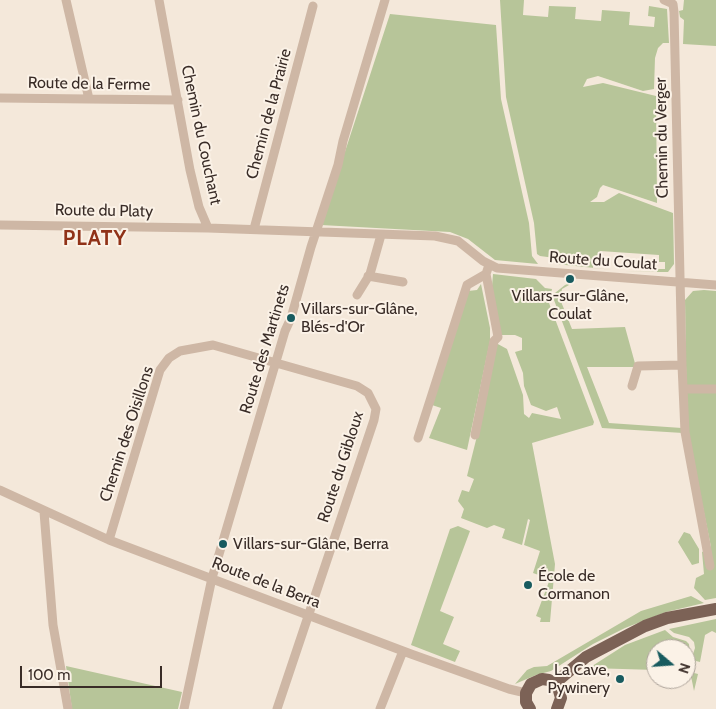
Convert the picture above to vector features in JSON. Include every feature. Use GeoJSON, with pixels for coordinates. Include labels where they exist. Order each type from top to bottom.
{"type":"FeatureCollection","features":[{"type":"Feature","properties":{"kind":"main road"},"geometry":{"type":"LineString","coordinates":[[555,684],[586,656],[645,626],[667,618],[716,609]]}},
{"type":"Feature","properties":{"kind":"main road"},"geometry":{"type":"LineString","coordinates":[[530,709],[526,702],[526,692],[536,681],[549,680],[555,684],[561,698],[557,709]]}},
{"type":"Feature","properties":{"kind":"street"},"geometry":{"type":"LineString","coordinates":[[66,0],[89,100]]}},
{"type":"Feature","properties":{"kind":"street","name":"Chemin du Couchant"},"geometry":{"type":"LineString","coordinates":[[159,0],[190,170],[199,207],[208,228],[450,238],[465,246],[487,269]]}},
{"type":"Feature","properties":{"kind":"street","name":"Route des Martinets"},"geometry":{"type":"LineString","coordinates":[[184,709],[212,578],[315,232],[332,184],[385,0]]}},
{"type":"Feature","properties":{"kind":"street","name":"Chemin du Verger"},"geometry":{"type":"LineString","coordinates":[[664,0],[673,4],[674,12],[680,281]]}},
{"type":"Feature","properties":{"kind":"street","name":"Chemin de la Prairie"},"geometry":{"type":"LineString","coordinates":[[254,229],[312,6]]}},
{"type":"Feature","properties":{"kind":"street","name":"Route de la Ferme"},"geometry":{"type":"LineString","coordinates":[[0,98],[178,100]]}},
{"type":"Feature","properties":{"kind":"street","name":"Route du Platy"},"geometry":{"type":"LineString","coordinates":[[0,224],[208,228]]}},
{"type":"Feature","properties":{"kind":"street"},"geometry":{"type":"LineString","coordinates":[[357,295],[368,276],[381,235]]}},
{"type":"Feature","properties":{"kind":"street"},"geometry":{"type":"LineString","coordinates":[[418,438],[467,285],[487,269],[498,337],[494,341],[475,435]]}},
{"type":"Feature","properties":{"kind":"street","name":"Route du Coulat"},"geometry":{"type":"LineString","coordinates":[[487,269],[716,285]]}},
{"type":"Feature","properties":{"kind":"street"},"geometry":{"type":"LineString","coordinates":[[368,276],[403,282]]}},
{"type":"Feature","properties":{"kind":"street"},"geometry":{"type":"LineString","coordinates":[[680,281],[685,432],[710,566]]}},
{"type":"Feature","properties":{"kind":"street","name":"Chemin des Oisillons"},"geometry":{"type":"LineString","coordinates":[[109,540],[160,370],[169,358],[180,351],[213,345],[276,362]]}},
{"type":"Feature","properties":{"kind":"street","name":"Route du Gibloux"},"geometry":{"type":"LineString","coordinates":[[276,362],[357,386],[368,393],[376,409],[310,615],[277,709]]}},
{"type":"Feature","properties":{"kind":"street"},"geometry":{"type":"LineString","coordinates":[[632,386],[638,366],[682,365]]}},
{"type":"Feature","properties":{"kind":"street"},"geometry":{"type":"LineString","coordinates":[[683,389],[716,389]]}},
{"type":"Feature","properties":{"kind":"street","name":"Route de la Berra"},"geometry":{"type":"LineString","coordinates":[[0,490],[44,512],[109,540],[403,651],[509,689],[526,692]]}},
{"type":"Feature","properties":{"kind":"street"},"geometry":{"type":"LineString","coordinates":[[44,512],[54,625],[68,709]]}},
{"type":"Feature","properties":{"kind":"street"},"geometry":{"type":"LineString","coordinates":[[380,709],[403,651]]}},
{"type":"Feature","properties":{"kind":"green space"},"geometry":{"type":"Polygon","coordinates":[[[500,0],[524,0],[523,15],[548,17],[549,6],[576,7],[575,19],[601,21],[602,10],[630,12],[629,25],[654,27],[655,17],[648,16],[649,6],[667,9],[669,43],[663,43],[658,48],[655,58],[654,89],[643,91],[598,76],[587,79],[583,87],[603,83],[656,96],[657,203],[603,185],[597,197],[590,202],[604,202],[619,193],[673,213],[674,264],[668,272],[657,272],[658,269],[665,269],[665,262],[659,262],[659,255],[600,251],[599,258],[593,258],[593,268],[556,264],[555,258],[537,254],[534,223],[506,97],[500,0]]]}},
{"type":"Feature","properties":{"kind":"green space"},"geometry":{"type":"Polygon","coordinates":[[[684,0],[716,0],[716,46],[683,44],[684,20],[680,17],[679,11],[683,10],[684,0]]]}},
{"type":"Feature","properties":{"kind":"green space"},"geometry":{"type":"Polygon","coordinates":[[[390,14],[496,25],[501,99],[529,223],[532,256],[538,264],[495,260],[468,239],[450,232],[321,225],[390,14]]]}},
{"type":"Feature","properties":{"kind":"green space"},"geometry":{"type":"Polygon","coordinates":[[[493,274],[536,279],[545,288],[552,289],[549,303],[594,422],[593,425],[532,443],[555,564],[550,622],[540,622],[541,618],[536,616],[550,579],[533,573],[540,551],[524,545],[530,520],[528,519],[522,545],[502,538],[505,529],[494,525],[487,528],[461,518],[464,509],[458,501],[462,490],[469,492],[474,479],[467,476],[482,416],[496,343],[507,349],[523,395],[524,414],[529,418],[532,413],[561,419],[557,407],[546,411],[531,405],[524,386],[523,373],[515,352],[522,350],[522,338],[515,335],[501,335],[492,286],[493,274]]]}},
{"type":"Feature","properties":{"kind":"green space"},"geometry":{"type":"Polygon","coordinates":[[[576,281],[562,289],[560,299],[572,329],[625,327],[636,367],[587,367],[609,423],[682,428],[683,433],[602,428],[554,300],[555,293],[565,285],[576,281]]]}},
{"type":"Feature","properties":{"kind":"green space"},"geometry":{"type":"Polygon","coordinates":[[[481,284],[490,328],[490,341],[467,450],[429,438],[441,408],[432,405],[468,291],[477,290],[481,284]]]}},
{"type":"Feature","properties":{"kind":"green space"},"geometry":{"type":"Polygon","coordinates":[[[693,291],[716,291],[716,598],[705,600],[694,588],[696,578],[704,574],[702,552],[711,547],[687,429],[685,300],[693,291]]]}},
{"type":"Feature","properties":{"kind":"green space"},"geometry":{"type":"Polygon","coordinates":[[[458,526],[470,531],[440,611],[454,617],[443,644],[460,651],[455,662],[411,645],[450,529],[458,526]]]}},
{"type":"Feature","properties":{"kind":"green space"},"geometry":{"type":"Polygon","coordinates":[[[684,532],[690,534],[699,549],[699,563],[692,565],[678,542],[684,532]]]}},
{"type":"Feature","properties":{"kind":"green space"},"geometry":{"type":"Polygon","coordinates":[[[691,596],[704,603],[666,612],[625,628],[593,644],[551,671],[515,684],[527,670],[534,667],[547,666],[641,611],[691,596]]]}},
{"type":"Feature","properties":{"kind":"green space"},"geometry":{"type":"Polygon","coordinates":[[[716,619],[716,633],[712,631],[705,635],[700,662],[696,661],[696,639],[674,633],[669,629],[716,619]]]}},
{"type":"Feature","properties":{"kind":"green space"},"geometry":{"type":"Polygon","coordinates":[[[665,630],[673,637],[680,639],[646,639],[646,670],[589,668],[625,645],[665,630]]]}},
{"type":"Feature","properties":{"kind":"green space"},"geometry":{"type":"Polygon","coordinates":[[[66,666],[182,692],[178,709],[72,709],[66,666]]]}},
{"type":"Feature","properties":{"kind":"place","name":"Villars-sur-Glâne, Coulat"},"geometry":{"type":"Point","coordinates":[570,279]}},
{"type":"Feature","properties":{"kind":"place","name":"Villars-sur-Glâne, Blés-d'Or"},"geometry":{"type":"Point","coordinates":[291,318]}},
{"type":"Feature","properties":{"kind":"place","name":"Villars-sur-Glâne, Berra"},"geometry":{"type":"Point","coordinates":[223,544]}},
{"type":"Feature","properties":{"kind":"place","name":"École de Cormanon"},"geometry":{"type":"Point","coordinates":[528,585]}},
{"type":"Feature","properties":{"kind":"place","name":"La Cave, Pywinery"},"geometry":{"type":"Point","coordinates":[620,679]}},
{"type":"Feature","properties":{"kind":"district","name":"PLATY"},"geometry":{"type":"Point","coordinates":[95,239]}}]}
